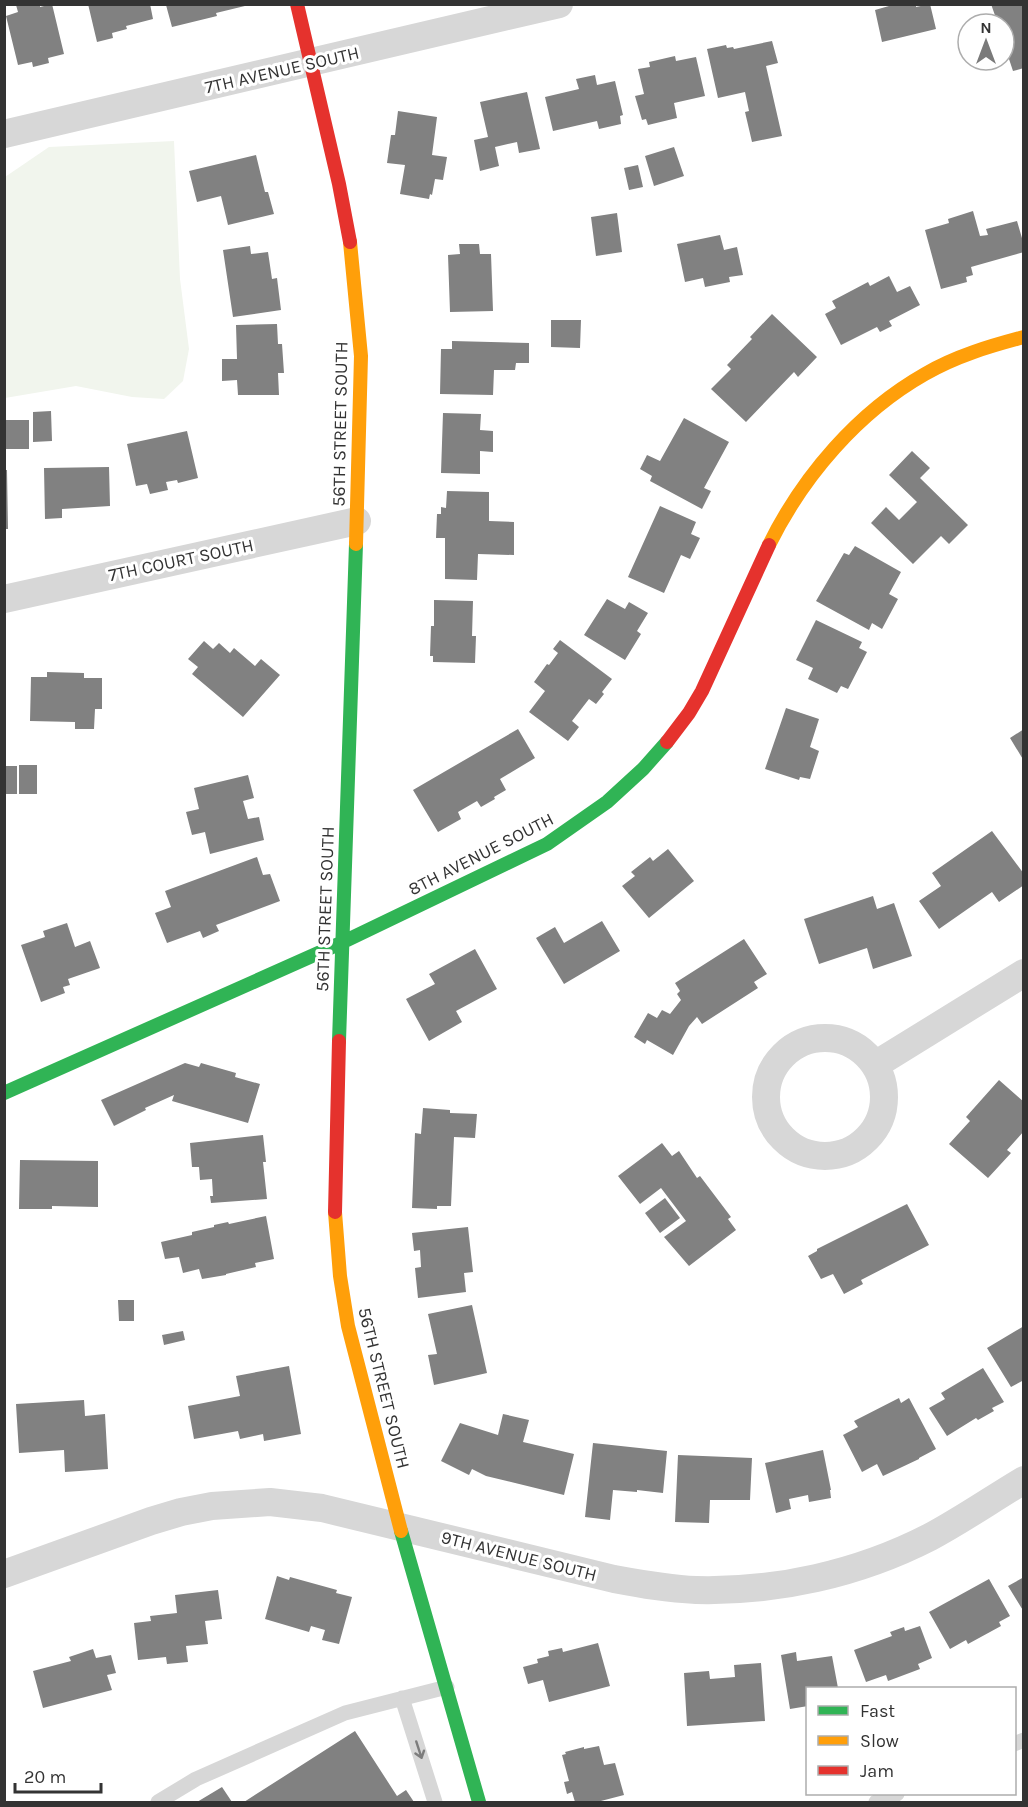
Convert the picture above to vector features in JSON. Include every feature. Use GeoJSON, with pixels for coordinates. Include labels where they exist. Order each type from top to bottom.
{"type":"FeatureCollection","features":[{"type":"Feature","properties":{"kind":"street","name":"56TH STREET SOUTH"},"geometry":{"type":"LineString","coordinates":[[297,4],[339,184],[354,273],[361,356],[335,1169],[335,1223],[340,1276],[348,1326],[400,1527],[479,1803]]}},
{"type":"Feature","properties":{"kind":"street","name":"7TH AVENUE SOUTH"},"geometry":{"type":"LineString","coordinates":[[4,134],[559,4]]}},
{"type":"Feature","properties":{"kind":"street","name":"8TH AVENUE SOUTH"},"geometry":{"type":"LineString","coordinates":[[4,1092],[341,943],[547,844],[574,827],[602,806],[651,761],[673,736],[706,684],[777,527],[832,449],[869,411],[921,375],[979,349],[1023,337]]}},
{"type":"Feature","properties":{"kind":"street","name":"7TH COURT SOUTH"},"geometry":{"type":"LineString","coordinates":[[4,598],[357,521]]}},
{"type":"Feature","properties":{"kind":"street"},"geometry":{"type":"LineString","coordinates":[[875,1065],[1023,973]]}},
{"type":"Feature","properties":{"kind":"street"},"geometry":{"type":"LineString","coordinates":[[825,1038],[839,1040],[853,1045],[875,1065],[884,1093],[883,1108],[879,1122],[871,1135],[860,1145],[832,1156],[817,1156],[790,1145],[779,1135],[766,1108],[765,1093],[774,1066],[796,1045],[825,1038]]}},
{"type":"Feature","properties":{"kind":"street","name":"9TH AVENUE SOUTH"},"geometry":{"type":"LineString","coordinates":[[4,1574],[151,1521],[212,1506],[270,1502],[322,1508],[614,1580],[695,1590],[777,1586],[855,1568],[883,1558],[929,1537],[1023,1480]]}},
{"type":"Feature","properties":{"kind":"lane"},"geometry":{"type":"LineString","coordinates":[[158,1803],[196,1779],[345,1713],[447,1687]]}},
{"type":"Feature","properties":{"kind":"lane"},"geometry":{"type":"LineString","coordinates":[[402,1698],[435,1803]]}},
{"type":"Feature","properties":{"kind":"lane"},"geometry":{"type":"LineString","coordinates":[[876,1803],[895,1795]]}},
{"type":"Feature","properties":{"kind":"shaded area"},"geometry":{"type":"Polygon","coordinates":[[[174,141],[180,279],[189,349],[183,381],[164,399],[132,397],[76,386],[5,398],[5,177],[49,147],[174,141]]]}},
{"type":"Feature","properties":{"kind":"building"},"geometry":{"type":"Polygon","coordinates":[[[40,4],[40,7],[52,4],[64,54],[48,58],[49,63],[33,67],[32,62],[18,65],[6,16],[18,12],[16,5],[40,4]]]}},
{"type":"Feature","properties":{"kind":"building"},"geometry":{"type":"Polygon","coordinates":[[[88,4],[150,4],[153,19],[126,26],[127,29],[112,33],[113,38],[97,42],[88,4]]]}},
{"type":"Feature","properties":{"kind":"building"},"geometry":{"type":"Polygon","coordinates":[[[896,4],[916,4],[916,7],[930,4],[936,29],[882,42],[875,10],[896,4]]]}},
{"type":"Feature","properties":{"kind":"building"},"geometry":{"type":"Polygon","coordinates":[[[991,4],[1024,4],[1024,68],[1016,70],[1016,12],[994,12],[991,4]]]}},
{"type":"Feature","properties":{"kind":"building"},"geometry":{"type":"Polygon","coordinates":[[[166,5],[249,5],[172,27],[166,5]]]}},
{"type":"Feature","properties":{"kind":"building"},"geometry":{"type":"Polygon","coordinates":[[[772,41],[778,63],[766,66],[782,136],[752,142],[745,112],[749,111],[745,92],[718,98],[707,49],[726,45],[727,48],[733,47],[734,49],[772,41]]]}},
{"type":"Feature","properties":{"kind":"building"},"geometry":{"type":"Polygon","coordinates":[[[675,56],[676,61],[696,57],[705,96],[674,103],[677,118],[648,125],[646,119],[642,120],[635,96],[644,94],[638,69],[650,67],[649,62],[675,56]]]}},
{"type":"Feature","properties":{"kind":"building"},"geometry":{"type":"Polygon","coordinates":[[[595,75],[597,85],[615,81],[623,115],[620,116],[621,124],[599,129],[597,121],[553,131],[545,97],[579,89],[576,79],[595,75]]]}},
{"type":"Feature","properties":{"kind":"building"},"geometry":{"type":"Polygon","coordinates":[[[527,92],[540,149],[519,153],[517,142],[495,147],[499,166],[480,171],[474,140],[488,137],[480,102],[527,92]]]}},
{"type":"Feature","properties":{"kind":"building"},"geometry":{"type":"Polygon","coordinates":[[[398,111],[437,117],[432,155],[447,157],[443,180],[435,179],[429,199],[400,194],[405,165],[387,163],[391,135],[395,135],[398,111]]]}},
{"type":"Feature","properties":{"kind":"building"},"geometry":{"type":"Polygon","coordinates":[[[674,147],[684,176],[654,186],[645,156],[674,147]]]}},
{"type":"Feature","properties":{"kind":"building"},"geometry":{"type":"Polygon","coordinates":[[[256,155],[265,192],[268,192],[274,214],[228,225],[221,196],[197,202],[189,171],[256,155]]]}},
{"type":"Feature","properties":{"kind":"building"},"geometry":{"type":"Polygon","coordinates":[[[638,165],[643,187],[629,190],[624,168],[638,165]]]}},
{"type":"Feature","properties":{"kind":"building"},"geometry":{"type":"Polygon","coordinates":[[[973,211],[980,236],[988,235],[986,229],[1017,221],[1024,252],[971,267],[973,275],[966,277],[967,282],[941,289],[925,230],[949,223],[948,219],[973,211]]]}},
{"type":"Feature","properties":{"kind":"building"},"geometry":{"type":"Polygon","coordinates":[[[617,213],[622,252],[596,256],[591,217],[617,213]]]}},
{"type":"Feature","properties":{"kind":"building"},"geometry":{"type":"Polygon","coordinates":[[[720,235],[724,250],[737,247],[743,275],[729,277],[730,282],[705,287],[703,278],[685,282],[677,244],[720,235]]]}},
{"type":"Feature","properties":{"kind":"building"},"geometry":{"type":"Polygon","coordinates":[[[459,244],[479,244],[480,254],[491,254],[493,311],[450,312],[448,255],[460,254],[459,244]]]}},
{"type":"Feature","properties":{"kind":"building"},"geometry":{"type":"Polygon","coordinates":[[[250,246],[251,254],[268,252],[272,279],[277,278],[281,310],[233,317],[223,250],[250,246]]]}},
{"type":"Feature","properties":{"kind":"building"},"geometry":{"type":"Polygon","coordinates":[[[889,276],[897,292],[910,286],[920,305],[889,321],[892,326],[880,332],[877,327],[841,345],[825,314],[836,308],[832,301],[868,282],[870,286],[889,276]]]}},
{"type":"Feature","properties":{"kind":"building"},"geometry":{"type":"Polygon","coordinates":[[[772,314],[817,357],[798,377],[794,372],[746,422],[711,389],[731,369],[727,365],[772,314]]]}},
{"type":"Feature","properties":{"kind":"building"},"geometry":{"type":"Polygon","coordinates":[[[551,320],[581,320],[580,348],[551,347],[551,320]]]}},
{"type":"Feature","properties":{"kind":"building"},"geometry":{"type":"Polygon","coordinates":[[[277,324],[278,344],[282,344],[284,373],[278,373],[279,395],[238,395],[237,380],[222,381],[222,359],[237,359],[236,325],[277,324]]]}},
{"type":"Feature","properties":{"kind":"building"},"geometry":{"type":"Polygon","coordinates":[[[452,341],[529,343],[529,363],[516,363],[515,370],[494,370],[493,395],[440,394],[441,349],[452,349],[452,341]]]}},
{"type":"Feature","properties":{"kind":"building"},"geometry":{"type":"Polygon","coordinates":[[[51,411],[52,441],[33,442],[33,412],[51,411]]]}},
{"type":"Feature","properties":{"kind":"building"},"geometry":{"type":"Polygon","coordinates":[[[443,413],[481,414],[480,430],[493,431],[493,452],[480,451],[480,474],[441,473],[443,413]]]}},
{"type":"Feature","properties":{"kind":"building"},"geometry":{"type":"Polygon","coordinates":[[[684,418],[729,442],[704,488],[711,491],[702,509],[650,481],[652,476],[640,469],[647,455],[660,461],[684,418]]]}},
{"type":"Feature","properties":{"kind":"building"},"geometry":{"type":"Polygon","coordinates":[[[4,420],[29,420],[29,449],[4,449],[4,420]]]}},
{"type":"Feature","properties":{"kind":"building"},"geometry":{"type":"Polygon","coordinates":[[[187,431],[198,478],[178,483],[177,480],[166,482],[168,490],[150,494],[147,484],[136,486],[127,444],[187,431]]]}},
{"type":"Feature","properties":{"kind":"building"},"geometry":{"type":"Polygon","coordinates":[[[912,451],[930,468],[920,478],[968,525],[949,544],[941,536],[913,564],[871,523],[886,507],[899,520],[917,502],[889,475],[912,451]]]}},
{"type":"Feature","properties":{"kind":"building"},"geometry":{"type":"Polygon","coordinates":[[[109,467],[110,506],[62,509],[62,518],[45,519],[44,468],[109,467]]]}},
{"type":"Feature","properties":{"kind":"building"},"geometry":{"type":"Polygon","coordinates":[[[4,470],[7,470],[8,529],[4,529],[4,470]]]}},
{"type":"Feature","properties":{"kind":"building"},"geometry":{"type":"Polygon","coordinates":[[[447,491],[489,492],[489,521],[514,522],[514,555],[478,554],[477,580],[445,579],[445,538],[436,538],[437,514],[441,514],[441,507],[446,508],[447,491]]]}},
{"type":"Feature","properties":{"kind":"building"},"geometry":{"type":"Polygon","coordinates":[[[660,506],[696,522],[691,534],[700,538],[690,559],[681,555],[664,593],[628,577],[660,506]]]}},
{"type":"Feature","properties":{"kind":"building"},"geometry":{"type":"Polygon","coordinates":[[[855,546],[901,572],[889,594],[898,599],[882,629],[872,623],[869,630],[816,601],[844,553],[849,555],[855,546]]]}},
{"type":"Feature","properties":{"kind":"building"},"geometry":{"type":"Polygon","coordinates":[[[607,599],[625,609],[629,602],[648,613],[637,631],[641,634],[625,660],[584,635],[607,599]]]}},
{"type":"Feature","properties":{"kind":"building"},"geometry":{"type":"Polygon","coordinates":[[[434,600],[473,601],[472,636],[476,636],[475,663],[433,662],[433,656],[430,656],[431,626],[434,626],[434,600]]]}},
{"type":"Feature","properties":{"kind":"building"},"geometry":{"type":"Polygon","coordinates":[[[816,620],[862,642],[859,648],[867,652],[848,689],[841,686],[837,693],[808,679],[813,668],[796,660],[816,620]]]}},
{"type":"Feature","properties":{"kind":"building"},"geometry":{"type":"Polygon","coordinates":[[[560,640],[612,679],[596,704],[589,699],[572,721],[579,727],[568,741],[529,712],[545,691],[534,682],[558,653],[553,649],[560,640]]]}},
{"type":"Feature","properties":{"kind":"building"},"geometry":{"type":"Polygon","coordinates":[[[204,641],[213,649],[219,643],[230,653],[234,648],[255,666],[261,659],[280,675],[243,717],[192,674],[198,667],[188,659],[204,641]]]}},
{"type":"Feature","properties":{"kind":"building"},"geometry":{"type":"Polygon","coordinates":[[[47,672],[84,673],[84,678],[102,678],[102,709],[95,709],[94,729],[75,729],[75,722],[30,721],[31,677],[47,677],[47,672]]]}},
{"type":"Feature","properties":{"kind":"building"},"geometry":{"type":"Polygon","coordinates":[[[786,708],[819,719],[810,747],[819,751],[810,779],[800,777],[799,780],[765,769],[786,708]]]}},
{"type":"Feature","properties":{"kind":"building"},"geometry":{"type":"Polygon","coordinates":[[[518,729],[535,758],[500,779],[506,790],[494,797],[495,799],[481,807],[477,801],[458,812],[461,819],[438,832],[413,790],[518,729]]]}},
{"type":"Feature","properties":{"kind":"building"},"geometry":{"type":"Polygon","coordinates":[[[1024,729],[1024,761],[1010,738],[1024,729]]]}},
{"type":"Feature","properties":{"kind":"building"},"geometry":{"type":"Polygon","coordinates":[[[19,765],[37,765],[37,794],[19,794],[19,765]]]}},
{"type":"Feature","properties":{"kind":"building"},"geometry":{"type":"Polygon","coordinates":[[[4,766],[17,766],[17,794],[4,794],[4,766]]]}},
{"type":"Feature","properties":{"kind":"building"},"geometry":{"type":"Polygon","coordinates":[[[248,775],[254,798],[243,801],[248,819],[259,817],[264,840],[210,854],[205,832],[192,835],[186,812],[199,809],[194,788],[248,775]]]}},
{"type":"Feature","properties":{"kind":"building"},"geometry":{"type":"Polygon","coordinates":[[[992,831],[1024,874],[1024,885],[999,902],[992,892],[939,929],[919,901],[941,886],[932,873],[992,831]]]}},
{"type":"Feature","properties":{"kind":"building"},"geometry":{"type":"Polygon","coordinates":[[[668,849],[694,881],[649,918],[622,886],[635,876],[631,872],[650,857],[653,861],[668,849]]]}},
{"type":"Feature","properties":{"kind":"building"},"geometry":{"type":"Polygon","coordinates":[[[257,857],[263,875],[270,874],[280,901],[216,925],[219,931],[203,938],[200,931],[167,943],[155,913],[171,907],[165,891],[257,857]]]}},
{"type":"Feature","properties":{"kind":"building"},"geometry":{"type":"Polygon","coordinates":[[[873,896],[877,909],[894,903],[912,956],[873,969],[867,948],[819,964],[804,919],[873,896]]]}},
{"type":"Feature","properties":{"kind":"building"},"geometry":{"type":"Polygon","coordinates":[[[602,921],[620,951],[564,984],[536,938],[555,927],[564,943],[602,921]]]}},
{"type":"Feature","properties":{"kind":"building"},"geometry":{"type":"Polygon","coordinates":[[[67,923],[75,947],[90,941],[100,968],[68,979],[70,985],[63,987],[65,993],[41,1002],[21,945],[45,937],[43,931],[67,923]]]}},
{"type":"Feature","properties":{"kind":"building"},"geometry":{"type":"Polygon","coordinates":[[[744,939],[767,974],[754,982],[758,988],[702,1024],[697,1017],[689,1026],[673,1055],[647,1040],[645,1044],[634,1037],[648,1013],[657,1018],[662,1010],[670,1014],[681,1000],[677,994],[680,991],[675,983],[744,939]]]}},
{"type":"Feature","properties":{"kind":"building"},"geometry":{"type":"Polygon","coordinates":[[[475,949],[497,989],[456,1011],[462,1022],[429,1041],[406,999],[435,984],[429,974],[475,949]]]}},
{"type":"Feature","properties":{"kind":"building"},"geometry":{"type":"Polygon","coordinates":[[[185,1063],[199,1067],[201,1063],[236,1073],[235,1077],[260,1084],[248,1123],[172,1101],[174,1095],[114,1126],[101,1100],[185,1063]]]}},
{"type":"Feature","properties":{"kind":"building"},"geometry":{"type":"Polygon","coordinates":[[[999,1080],[1024,1102],[1024,1131],[1007,1150],[1011,1153],[988,1178],[949,1144],[970,1121],[966,1117],[999,1080]]]}},
{"type":"Feature","properties":{"kind":"building"},"geometry":{"type":"Polygon","coordinates":[[[423,1108],[450,1110],[450,1113],[477,1114],[475,1138],[454,1137],[451,1206],[437,1206],[437,1209],[412,1208],[415,1133],[421,1134],[423,1108]]]}},
{"type":"Feature","properties":{"kind":"building"},"geometry":{"type":"Polygon","coordinates":[[[263,1135],[267,1199],[211,1203],[212,1179],[200,1180],[199,1167],[192,1167],[190,1143],[263,1135]]]}},
{"type":"Feature","properties":{"kind":"building"},"geometry":{"type":"Polygon","coordinates":[[[662,1143],[672,1156],[679,1151],[697,1178],[700,1176],[731,1217],[728,1219],[736,1230],[689,1266],[664,1237],[686,1221],[661,1188],[640,1204],[618,1176],[662,1143]]]}},
{"type":"Feature","properties":{"kind":"building"},"geometry":{"type":"Polygon","coordinates":[[[20,1160],[98,1161],[98,1207],[52,1206],[52,1209],[19,1209],[20,1160]]]}},
{"type":"Feature","properties":{"kind":"building"},"geometry":{"type":"Polygon","coordinates":[[[665,1198],[680,1218],[660,1233],[645,1213],[665,1198]]]}},
{"type":"Feature","properties":{"kind":"building"},"geometry":{"type":"Polygon","coordinates":[[[907,1204],[929,1245],[861,1280],[863,1284],[844,1294],[833,1274],[821,1279],[808,1256],[817,1249],[907,1204]]]}},
{"type":"Feature","properties":{"kind":"building"},"geometry":{"type":"Polygon","coordinates":[[[266,1216],[274,1259],[255,1263],[256,1267],[202,1279],[199,1269],[183,1273],[179,1257],[165,1259],[161,1242],[192,1235],[192,1232],[214,1227],[214,1225],[266,1216]]]}},
{"type":"Feature","properties":{"kind":"building"},"geometry":{"type":"Polygon","coordinates":[[[468,1227],[473,1272],[464,1273],[466,1292],[418,1298],[415,1268],[421,1267],[420,1250],[414,1251],[412,1233],[468,1227]]]}},
{"type":"Feature","properties":{"kind":"building"},"geometry":{"type":"Polygon","coordinates":[[[118,1300],[134,1300],[134,1321],[119,1321],[118,1300]]]}},
{"type":"Feature","properties":{"kind":"building"},"geometry":{"type":"Polygon","coordinates":[[[472,1305],[487,1373],[434,1385],[428,1355],[437,1354],[428,1314],[472,1305]]]}},
{"type":"Feature","properties":{"kind":"building"},"geometry":{"type":"Polygon","coordinates":[[[1024,1326],[1024,1380],[1011,1387],[987,1348],[1024,1326]]]}},
{"type":"Feature","properties":{"kind":"building"},"geometry":{"type":"Polygon","coordinates":[[[183,1331],[185,1340],[164,1345],[162,1335],[183,1331]]]}},
{"type":"Feature","properties":{"kind":"building"},"geometry":{"type":"Polygon","coordinates":[[[289,1366],[301,1434],[264,1441],[263,1434],[240,1439],[238,1431],[194,1439],[188,1406],[240,1396],[236,1376],[289,1366]]]}},
{"type":"Feature","properties":{"kind":"building"},"geometry":{"type":"Polygon","coordinates":[[[983,1368],[1004,1402],[992,1408],[994,1411],[978,1420],[976,1418],[947,1436],[929,1408],[945,1399],[941,1393],[983,1368]]]}},
{"type":"Feature","properties":{"kind":"building"},"geometry":{"type":"Polygon","coordinates":[[[899,1398],[901,1403],[909,1398],[936,1449],[883,1476],[877,1464],[862,1472],[843,1435],[858,1427],[854,1421],[899,1398]]]}},
{"type":"Feature","properties":{"kind":"building"},"geometry":{"type":"Polygon","coordinates":[[[84,1400],[85,1416],[105,1414],[108,1469],[65,1472],[64,1450],[19,1453],[16,1404],[84,1400]]]}},
{"type":"Feature","properties":{"kind":"building"},"geometry":{"type":"Polygon","coordinates":[[[503,1414],[529,1420],[523,1442],[574,1454],[564,1495],[486,1476],[472,1469],[469,1475],[441,1461],[460,1423],[498,1435],[503,1414]]]}},
{"type":"Feature","properties":{"kind":"building"},"geometry":{"type":"Polygon","coordinates":[[[593,1443],[667,1451],[663,1493],[613,1490],[610,1520],[585,1517],[593,1443]]]}},
{"type":"Feature","properties":{"kind":"building"},"geometry":{"type":"Polygon","coordinates":[[[823,1450],[831,1498],[809,1502],[808,1495],[789,1499],[791,1509],[776,1513],[765,1463],[823,1450]]]}},
{"type":"Feature","properties":{"kind":"building"},"geometry":{"type":"Polygon","coordinates":[[[678,1455],[752,1458],[750,1500],[710,1500],[709,1523],[675,1522],[678,1455]]]}},
{"type":"Feature","properties":{"kind":"building"},"geometry":{"type":"Polygon","coordinates":[[[277,1576],[289,1580],[290,1577],[337,1590],[336,1593],[352,1597],[339,1644],[322,1640],[325,1630],[311,1626],[309,1632],[265,1619],[277,1576]]]}},
{"type":"Feature","properties":{"kind":"building"},"geometry":{"type":"Polygon","coordinates":[[[1024,1577],[1024,1612],[1008,1586],[1024,1577]]]}},
{"type":"Feature","properties":{"kind":"building"},"geometry":{"type":"Polygon","coordinates":[[[989,1579],[1010,1616],[999,1622],[1001,1626],[968,1644],[966,1640],[950,1649],[929,1612],[989,1579]]]}},
{"type":"Feature","properties":{"kind":"building"},"geometry":{"type":"Polygon","coordinates":[[[218,1590],[222,1619],[205,1621],[208,1644],[186,1646],[188,1662],[167,1664],[166,1657],[138,1660],[134,1623],[151,1621],[150,1616],[177,1613],[175,1595],[218,1590]]]}},
{"type":"Feature","properties":{"kind":"building"},"geometry":{"type":"Polygon","coordinates":[[[920,1626],[932,1658],[918,1664],[920,1669],[888,1681],[886,1675],[866,1682],[854,1650],[892,1636],[890,1632],[904,1627],[905,1631],[920,1626]]]}},
{"type":"Feature","properties":{"kind":"building"},"geometry":{"type":"Polygon","coordinates":[[[598,1643],[610,1686],[549,1702],[543,1680],[528,1684],[523,1667],[538,1663],[537,1659],[549,1656],[548,1651],[562,1648],[563,1652],[598,1643]]]}},
{"type":"Feature","properties":{"kind":"building"},"geometry":{"type":"Polygon","coordinates":[[[93,1649],[96,1658],[111,1655],[116,1673],[107,1675],[112,1690],[43,1708],[33,1671],[71,1661],[69,1657],[93,1649]]]}},
{"type":"Feature","properties":{"kind":"building"},"geometry":{"type":"Polygon","coordinates":[[[796,1652],[797,1661],[832,1656],[838,1687],[806,1687],[806,1706],[790,1709],[781,1655],[796,1652]]]}},
{"type":"Feature","properties":{"kind":"building"},"geometry":{"type":"Polygon","coordinates":[[[761,1663],[765,1721],[687,1726],[684,1673],[709,1671],[710,1679],[735,1677],[734,1665],[761,1663]]]}},
{"type":"Feature","properties":{"kind":"building"},"geometry":{"type":"Polygon","coordinates":[[[355,1731],[397,1796],[406,1790],[414,1802],[244,1802],[355,1731]]]}},
{"type":"Feature","properties":{"kind":"building"},"geometry":{"type":"Polygon","coordinates":[[[599,1746],[604,1765],[615,1763],[624,1795],[597,1802],[575,1802],[572,1792],[567,1794],[564,1782],[569,1781],[562,1755],[584,1747],[584,1749],[599,1746]]]}},
{"type":"Feature","properties":{"kind":"building"},"geometry":{"type":"Polygon","coordinates":[[[222,1787],[232,1802],[197,1802],[222,1787]]]}},
{"type":"Feature","properties":{"kind":"traffic: fast"},"geometry":{"type":"LineString","coordinates":[[339,1041],[356,544]]}},
{"type":"Feature","properties":{"kind":"traffic: fast"},"geometry":{"type":"LineString","coordinates":[[4,1093],[341,943],[547,844],[607,802],[643,769],[667,742]]}},
{"type":"Feature","properties":{"kind":"traffic: fast"},"geometry":{"type":"LineString","coordinates":[[401,1531],[479,1802]]}},
{"type":"Feature","properties":{"kind":"traffic: slow"},"geometry":{"type":"LineString","coordinates":[[350,242],[361,356],[356,544]]}},
{"type":"Feature","properties":{"kind":"traffic: slow"},"geometry":{"type":"LineString","coordinates":[[769,545],[798,495],[816,471],[855,427],[877,407],[900,389],[949,362],[973,352],[1024,337]]}},
{"type":"Feature","properties":{"kind":"traffic: slow"},"geometry":{"type":"LineString","coordinates":[[335,1212],[340,1276],[348,1326],[401,1531]]}},
{"type":"Feature","properties":{"kind":"traffic: jam"},"geometry":{"type":"LineString","coordinates":[[297,4],[339,184],[350,242]]}},
{"type":"Feature","properties":{"kind":"traffic: jam"},"geometry":{"type":"LineString","coordinates":[[667,742],[702,691],[769,545]]}},
{"type":"Feature","properties":{"kind":"traffic: jam"},"geometry":{"type":"LineString","coordinates":[[335,1212],[339,1041]]}}]}
